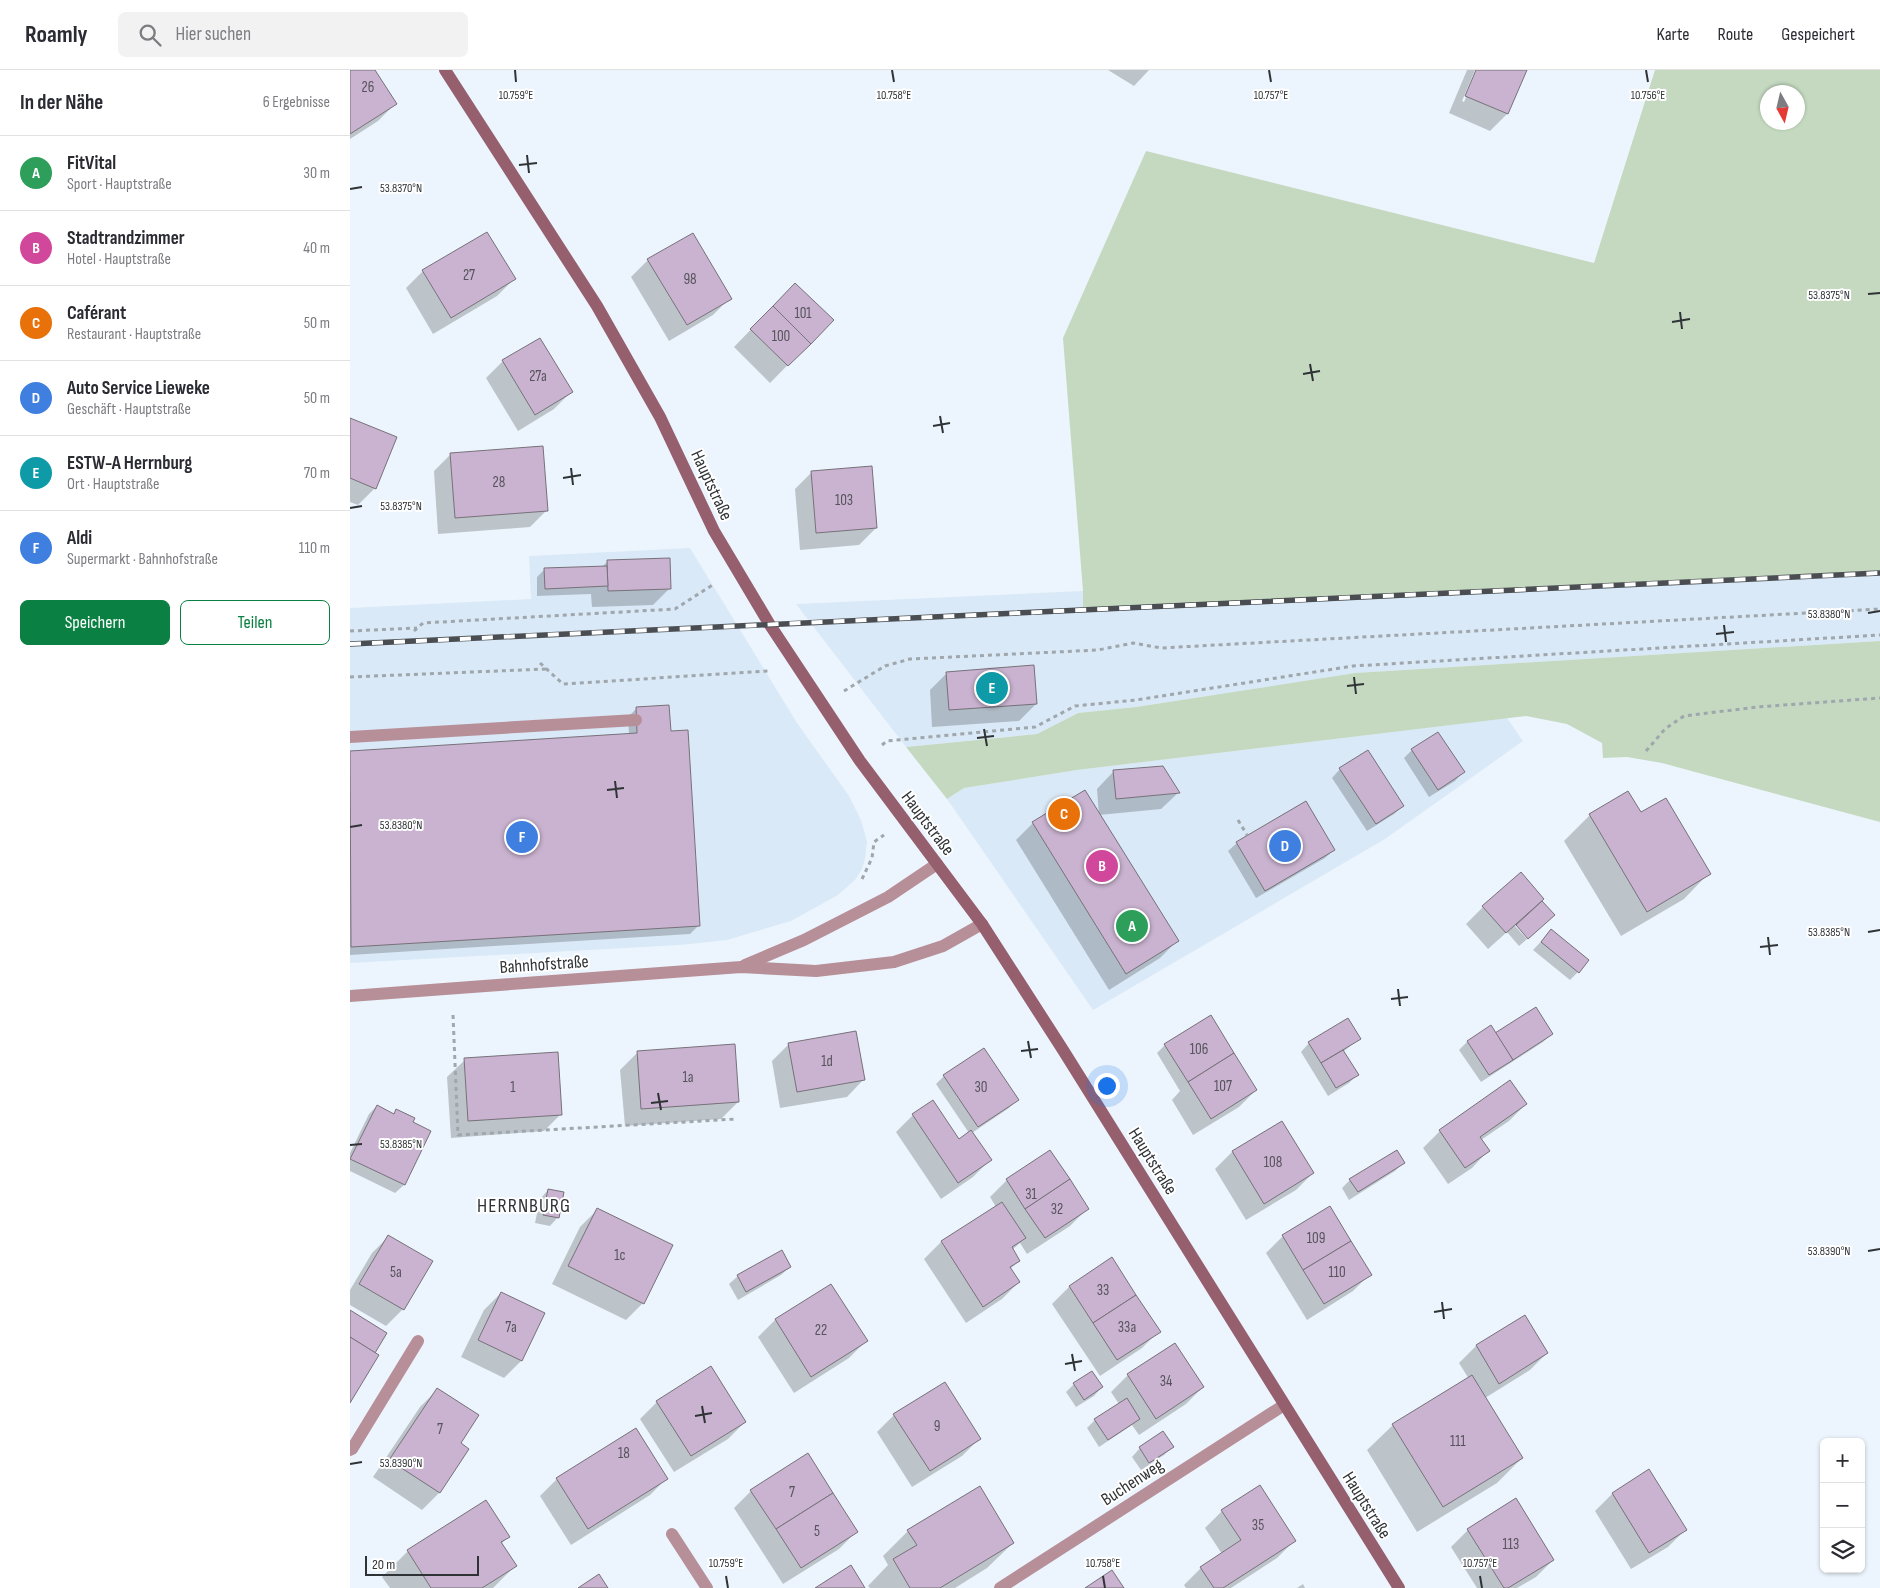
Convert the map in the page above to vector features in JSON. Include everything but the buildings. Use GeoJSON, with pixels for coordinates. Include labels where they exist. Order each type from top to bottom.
{"type":"FeatureCollection","features":[{"type":"Feature","properties":{"kind":"main road","name":"Hauptstraße"},"geometry":{"type":"LineString","coordinates":[[445,70],[597,306],[660,417],[714,531],[770,625],[860,761],[982,924],[1063,1050],[1399,1588]]}},
{"type":"Feature","properties":{"kind":"street"},"geometry":{"type":"LineString","coordinates":[[350,737],[636,720]]}},
{"type":"Feature","properties":{"kind":"street","name":"Bahnhofstraße"},"geometry":{"type":"LineString","coordinates":[[741,967],[804,940],[888,897],[937,864]]}},
{"type":"Feature","properties":{"kind":"street","name":"Bahnhofstraße"},"geometry":{"type":"LineString","coordinates":[[350,996],[741,967],[816,971],[894,962],[943,946],[982,924]]}},
{"type":"Feature","properties":{"kind":"street"},"geometry":{"type":"LineString","coordinates":[[350,1450],[418,1341]]}},
{"type":"Feature","properties":{"kind":"street","name":"Buchenweg"},"geometry":{"type":"LineString","coordinates":[[1000,1588],[1284,1405]]}},
{"type":"Feature","properties":{"kind":"street"},"geometry":{"type":"LineString","coordinates":[[672,1534],[707,1588]]}},
{"type":"Feature","properties":{"kind":"path"},"geometry":{"type":"LineString","coordinates":[[350,631],[416,630],[423,622],[675,609],[736,570]]}},
{"type":"Feature","properties":{"kind":"path"},"geometry":{"type":"LineString","coordinates":[[823,705],[885,666],[910,659],[1098,650],[1133,642],[1161,648],[1880,609]]}},
{"type":"Feature","properties":{"kind":"path"},"geometry":{"type":"LineString","coordinates":[[860,761],[887,741],[1035,727],[1075,706],[1136,700],[1353,666],[1880,634]]}},
{"type":"Feature","properties":{"kind":"path"},"geometry":{"type":"LineString","coordinates":[[540,663],[563,684],[799,668]]}},
{"type":"Feature","properties":{"kind":"path"},"geometry":{"type":"LineString","coordinates":[[350,677],[547,669]]}},
{"type":"Feature","properties":{"kind":"path"},"geometry":{"type":"LineString","coordinates":[[1646,751],[1665,729],[1684,716],[1757,706],[1880,698]]}},
{"type":"Feature","properties":{"kind":"path"},"geometry":{"type":"LineString","coordinates":[[1238,820],[1247,835]]}},
{"type":"Feature","properties":{"kind":"path"},"geometry":{"type":"LineString","coordinates":[[859,884],[872,858],[874,842],[906,822]]}},
{"type":"Feature","properties":{"kind":"path"},"geometry":{"type":"LineString","coordinates":[[452,988],[458,1135],[736,1119]]}},
{"type":"Feature","properties":{"kind":"shaded area"},"geometry":{"type":"Polygon","coordinates":[[[1880,545],[1880,641],[1355,673],[1136,707],[1078,713],[1037,734],[906,747],[796,604],[1083,591],[1262,572],[1880,545]]]}},
{"type":"Feature","properties":{"kind":"shaded area"},"geometry":{"type":"Polygon","coordinates":[[[690,548],[797,723],[849,796],[861,820],[867,842],[862,869],[855,880],[838,895],[791,921],[727,940],[680,945],[350,963],[350,608],[531,599],[529,556],[690,548]]]}},
{"type":"Feature","properties":{"kind":"shaded area"},"geometry":{"type":"Polygon","coordinates":[[[1507,718],[1523,741],[1385,839],[1093,1010],[947,799],[964,788],[1077,770],[1507,718]]]}},
{"type":"Feature","properties":{"kind":"green space"},"geometry":{"type":"Polygon","coordinates":[[[1655,70],[1880,70],[1880,573],[1083,610],[1063,338],[1146,151],[1594,263],[1655,70]]]}},
{"type":"Feature","properties":{"kind":"green space"},"geometry":{"type":"Polygon","coordinates":[[[1880,641],[1880,822],[1662,763],[1627,757],[1603,758],[1602,743],[1567,724],[1526,716],[1077,770],[964,788],[947,799],[906,747],[1037,734],[1078,713],[1136,707],[1355,673],[1880,641]]]}},
{"type":"Feature","properties":{"kind":"railway"},"geometry":{"type":"LineString","coordinates":[[350,644],[1880,573]]}},
{"type":"Feature","properties":{"kind":"place","name":"ESTW-A Herrnburg"},"geometry":{"type":"Point","coordinates":[992,688]}},
{"type":"Feature","properties":{"kind":"place","name":"Caférant"},"geometry":{"type":"Point","coordinates":[1064,814]}},
{"type":"Feature","properties":{"kind":"place","name":"Aldi"},"geometry":{"type":"Point","coordinates":[522,837]}},
{"type":"Feature","properties":{"kind":"place","name":"Auto Service Lieweke"},"geometry":{"type":"Point","coordinates":[1285,846]}},
{"type":"Feature","properties":{"kind":"place","name":"Stadtrandzimmer"},"geometry":{"type":"Point","coordinates":[1102,866]}},
{"type":"Feature","properties":{"kind":"place","name":"FitVital"},"geometry":{"type":"Point","coordinates":[1132,926]}},
{"type":"Feature","properties":{"kind":"district","name":"HERRNBURG"},"geometry":{"type":"Point","coordinates":[524,1205]}}]}
